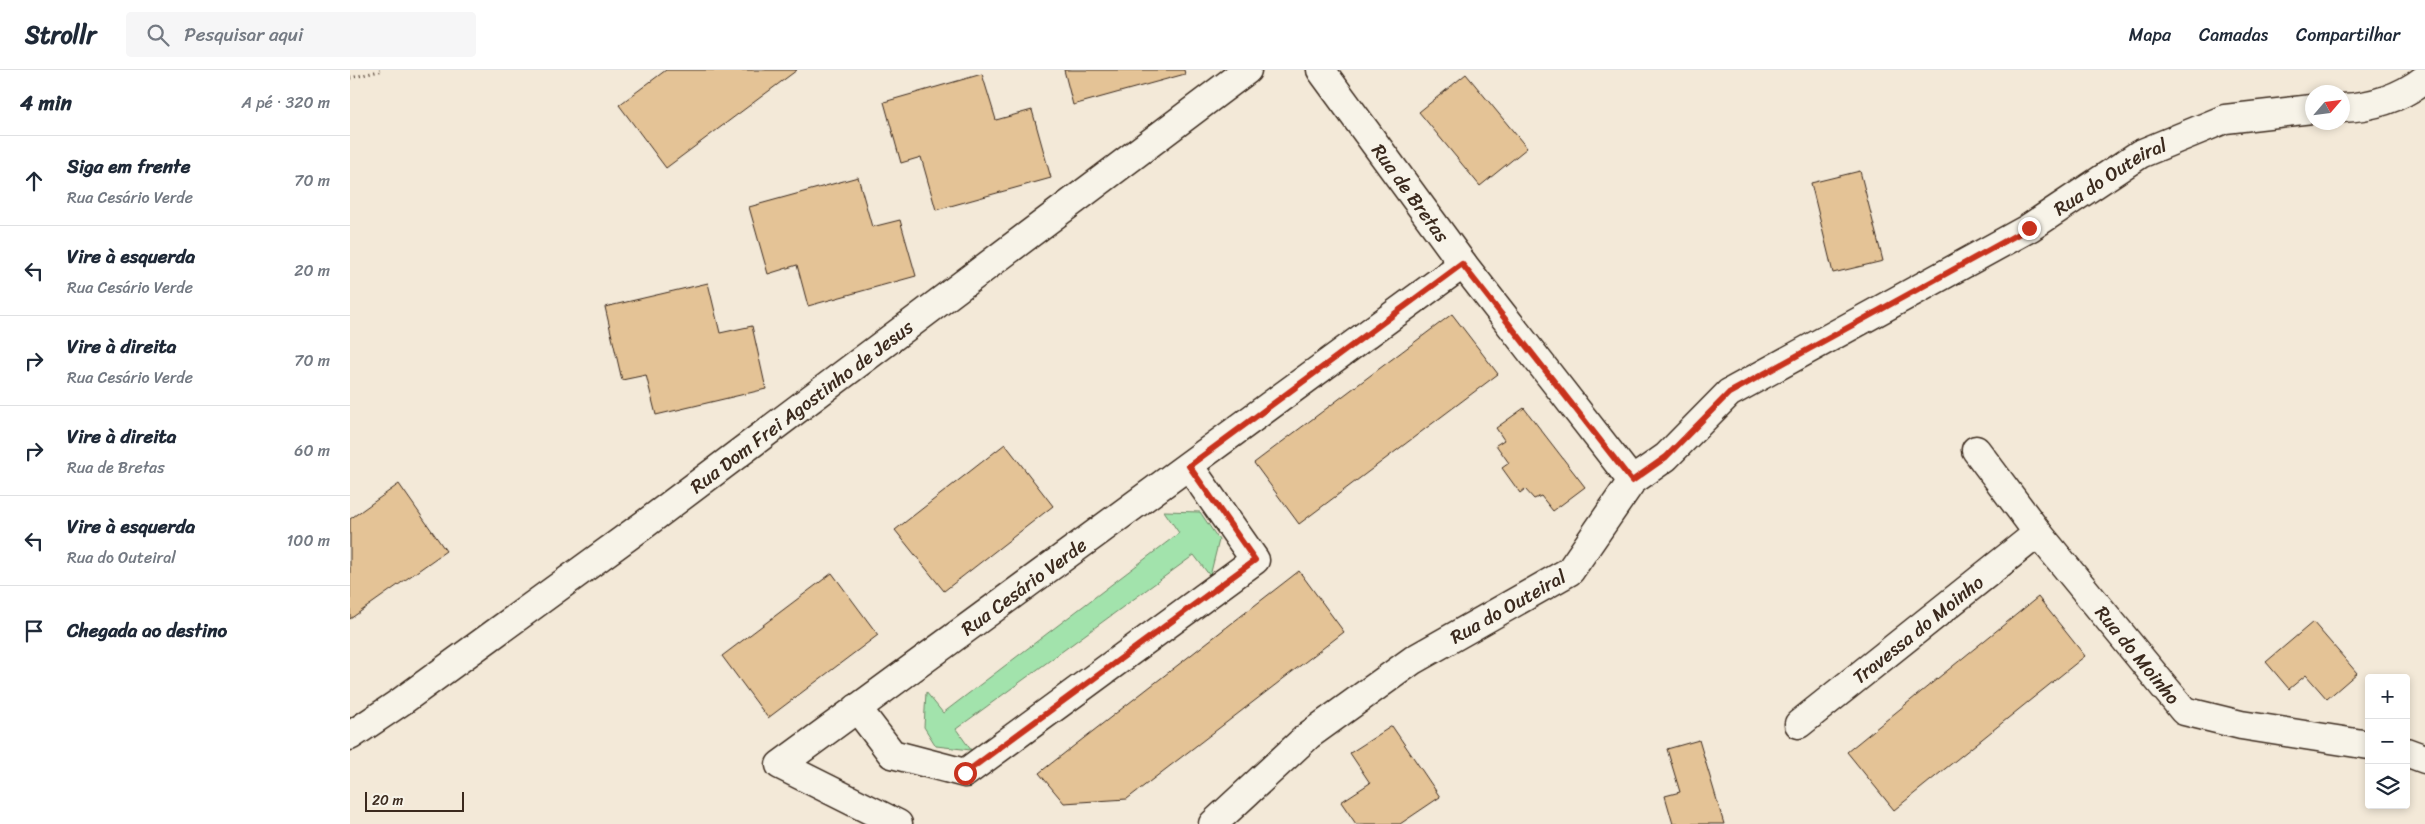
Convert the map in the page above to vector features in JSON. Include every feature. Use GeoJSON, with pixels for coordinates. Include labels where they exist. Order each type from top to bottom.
{"type":"FeatureCollection","features":[{"type":"Feature","properties":{"kind":"street","name":"Rua Dom Frei Agostinho de Jesus"},"geometry":{"type":"LineString","coordinates":[[350,736],[410,696],[645,524],[1246,70]]}},
{"type":"Feature","properties":{"kind":"street","name":"Rua de Bretas"},"geometry":{"type":"LineString","coordinates":[[1321,70],[1462,264],[1632,481]]}},
{"type":"Feature","properties":{"kind":"street"},"geometry":{"type":"LineString","coordinates":[[2350,108],[2366,107],[2410,90],[2425,79]]}},
{"type":"Feature","properties":{"kind":"street","name":"Rua do Outeiral"},"geometry":{"type":"LineString","coordinates":[[1213,824],[1309,735],[1413,660],[1570,571],[1632,481],[1666,457],[1729,393],[2021,232],[2140,154],[2225,119],[2305,110]]}},
{"type":"Feature","properties":{"kind":"street","name":"Rua Cesário Verde"},"geometry":{"type":"LineString","coordinates":[[898,824],[780,765],[1462,264]]}},
{"type":"Feature","properties":{"kind":"street","name":"Rua do Moinho"},"geometry":{"type":"LineString","coordinates":[[1976,450],[2038,533],[2184,711],[2241,724],[2365,744]]}},
{"type":"Feature","properties":{"kind":"street"},"geometry":{"type":"LineString","coordinates":[[857,708],[892,754],[965,773],[1255,560],[1189,466]]}},
{"type":"Feature","properties":{"kind":"street","name":"Travessa do Moinho"},"geometry":{"type":"LineString","coordinates":[[1799,724],[2038,533]]}},
{"type":"Feature","properties":{"kind":"street"},"geometry":{"type":"LineString","coordinates":[[2410,753],[2425,759]]}},
{"type":"Feature","properties":{"kind":"path"},"geometry":{"type":"LineString","coordinates":[[350,78],[384,70]]}},
{"type":"Feature","properties":{"kind":"green space"},"geometry":{"type":"Polygon","coordinates":[[[1164,511],[1200,512],[1219,540],[1210,576],[1194,555],[956,729],[971,750],[936,746],[924,727],[926,692],[943,713],[1179,533],[1164,511]]]}},
{"type":"Feature","properties":{"kind":"building"},"geometry":{"type":"Polygon","coordinates":[[[666,70],[797,70],[666,168],[619,105],[666,70]]]}},
{"type":"Feature","properties":{"kind":"building"},"geometry":{"type":"Polygon","coordinates":[[[1064,70],[1184,70],[1185,74],[1073,105],[1064,70]]]}},
{"type":"Feature","properties":{"kind":"building"},"geometry":{"type":"Polygon","coordinates":[[[982,74],[996,120],[1032,110],[1051,178],[936,210],[921,157],[901,163],[884,102],[982,74]]]}},
{"type":"Feature","properties":{"kind":"building"},"geometry":{"type":"Polygon","coordinates":[[[1466,74],[1527,148],[1480,186],[1419,112],[1466,74]]]}},
{"type":"Feature","properties":{"kind":"building"},"geometry":{"type":"Polygon","coordinates":[[[1860,171],[1883,261],[1833,273],[1811,183],[1860,171]]]}},
{"type":"Feature","properties":{"kind":"building"},"geometry":{"type":"Polygon","coordinates":[[[858,177],[872,227],[900,220],[916,276],[808,306],[797,265],[768,274],[749,207],[858,177]]]}},
{"type":"Feature","properties":{"kind":"building"},"geometry":{"type":"Polygon","coordinates":[[[708,283],[720,333],[752,326],[766,389],[656,415],[646,375],[622,380],[605,307],[708,283]]]}},
{"type":"Feature","properties":{"kind":"building"},"geometry":{"type":"Polygon","coordinates":[[[1452,314],[1498,374],[1299,524],[1254,463],[1452,314]]]}},
{"type":"Feature","properties":{"kind":"building"},"geometry":{"type":"Polygon","coordinates":[[[1524,408],[1585,487],[1553,511],[1541,496],[1534,499],[1525,489],[1520,493],[1502,468],[1509,463],[1496,445],[1504,440],[1496,428],[1524,408]]]}},
{"type":"Feature","properties":{"kind":"building"},"geometry":{"type":"Polygon","coordinates":[[[1005,444],[1053,506],[944,591],[895,530],[1005,444]]]}},
{"type":"Feature","properties":{"kind":"building"},"geometry":{"type":"Polygon","coordinates":[[[399,484],[446,551],[350,619],[350,519],[399,484]]]}},
{"type":"Feature","properties":{"kind":"building"},"geometry":{"type":"Polygon","coordinates":[[[1299,571],[1344,632],[1127,799],[1064,803],[1039,773],[1299,571]]]}},
{"type":"Feature","properties":{"kind":"building"},"geometry":{"type":"Polygon","coordinates":[[[832,573],[878,635],[768,718],[722,656],[832,573]]]}},
{"type":"Feature","properties":{"kind":"building"},"geometry":{"type":"Polygon","coordinates":[[[2038,597],[2085,656],[1894,810],[1847,752],[2038,597]]]}},
{"type":"Feature","properties":{"kind":"building"},"geometry":{"type":"Polygon","coordinates":[[[2313,622],[2357,673],[2327,699],[2306,675],[2289,689],[2266,662],[2313,622]]]}},
{"type":"Feature","properties":{"kind":"building"},"geometry":{"type":"Polygon","coordinates":[[[1392,726],[1440,797],[1400,824],[1356,824],[1341,802],[1370,783],[1350,753],[1392,726]]]}},
{"type":"Feature","properties":{"kind":"building"},"geometry":{"type":"Polygon","coordinates":[[[1699,740],[1724,824],[1673,824],[1665,796],[1680,792],[1667,749],[1699,740]]]}},
{"type":"Feature","properties":{"kind":"route"},"geometry":{"type":"LineString","coordinates":[[965,773],[1255,560],[1189,466],[1462,264],[1632,481],[1666,457],[1729,393],[2029,228]]}}]}
